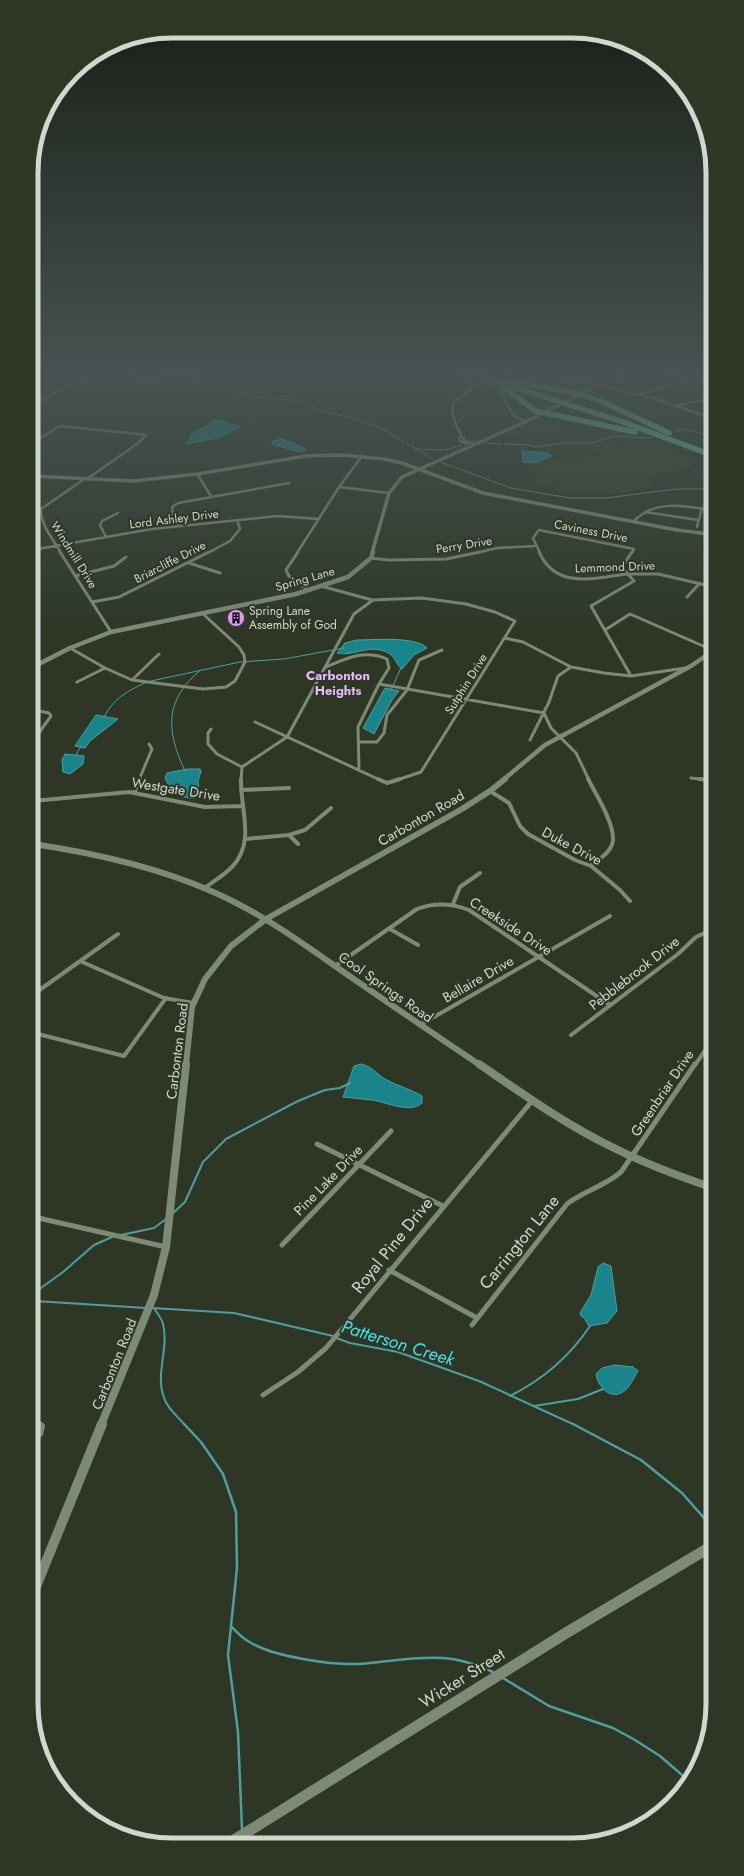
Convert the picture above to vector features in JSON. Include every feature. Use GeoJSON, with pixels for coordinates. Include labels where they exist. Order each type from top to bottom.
{"type":"FeatureCollection","features":[{"type":"Feature","properties":{"kind":"main road","name":"Wicker Street"},"geometry":{"type":"LineString","coordinates":[[237,1838],[566,1633],[706,1550]]}},
{"type":"Feature","properties":{"kind":"street","name":"Windmill Drive"},"geometry":{"type":"LineString","coordinates":[[111,632],[43,523],[41,510],[116,459]]}},
{"type":"Feature","properties":{"kind":"street"},"geometry":{"type":"LineString","coordinates":[[38,476],[84,480],[133,481],[197,474],[291,459]]}},
{"type":"Feature","properties":{"kind":"street"},"geometry":{"type":"LineString","coordinates":[[308,590],[289,576],[286,570],[360,459]]}},
{"type":"Feature","properties":{"kind":"street"},"geometry":{"type":"LineString","coordinates":[[381,459],[419,469],[483,492],[633,522],[706,534]]}},
{"type":"Feature","properties":{"kind":"street"},"geometry":{"type":"LineString","coordinates":[[370,558],[389,493],[402,477],[442,459]]}},
{"type":"Feature","properties":{"kind":"street"},"geometry":{"type":"LineString","coordinates":[[197,474],[211,496]]}},
{"type":"Feature","properties":{"kind":"street"},"geometry":{"type":"LineString","coordinates":[[179,526],[173,514],[172,506],[178,503],[289,483]]}},
{"type":"Feature","properties":{"kind":"street"},"geometry":{"type":"LineString","coordinates":[[340,487],[389,493]]}},
{"type":"Feature","properties":{"kind":"street"},"geometry":{"type":"LineString","coordinates":[[633,522],[643,511],[658,507],[676,506],[706,509]]}},
{"type":"Feature","properties":{"kind":"street"},"geometry":{"type":"LineString","coordinates":[[697,527],[702,508]]}},
{"type":"Feature","properties":{"kind":"street"},"geometry":{"type":"LineString","coordinates":[[643,511],[698,520]]}},
{"type":"Feature","properties":{"kind":"street"},"geometry":{"type":"LineString","coordinates":[[106,537],[100,525],[102,521],[118,513]]}},
{"type":"Feature","properties":{"kind":"street","name":"Lord Ashley Drive"},"geometry":{"type":"LineString","coordinates":[[38,549],[179,526],[277,516],[319,519]]}},
{"type":"Feature","properties":{"kind":"street","name":"Briarcliffe Drive"},"geometry":{"type":"LineString","coordinates":[[92,602],[119,597],[230,541],[236,536],[240,529],[237,520]]}},
{"type":"Feature","properties":{"kind":"street","name":"Caviness Drive"},"geometry":{"type":"LineString","coordinates":[[535,546],[533,538],[539,530],[634,549],[622,567],[629,574]]}},
{"type":"Feature","properties":{"kind":"street","name":"Perry Drive"},"geometry":{"type":"LineString","coordinates":[[370,558],[388,560],[446,559],[497,548],[535,546]]}},
{"type":"Feature","properties":{"kind":"street","name":"Lemmond Drive"},"geometry":{"type":"LineString","coordinates":[[535,546],[548,567],[557,575],[575,579],[591,579],[629,574],[660,574],[706,585]]}},
{"type":"Feature","properties":{"kind":"street"},"geometry":{"type":"LineString","coordinates":[[75,576],[114,566],[126,557]]}},
{"type":"Feature","properties":{"kind":"street","name":"Spring Lane"},"geometry":{"type":"LineString","coordinates":[[38,664],[70,648],[111,632],[321,586],[348,577],[370,558]]}},
{"type":"Feature","properties":{"kind":"street"},"geometry":{"type":"LineString","coordinates":[[189,563],[220,574]]}},
{"type":"Feature","properties":{"kind":"street"},"geometry":{"type":"LineString","coordinates":[[629,574],[634,581],[591,606],[631,676]]}},
{"type":"Feature","properties":{"kind":"street"},"geometry":{"type":"LineString","coordinates":[[687,597],[700,584]]}},
{"type":"Feature","properties":{"kind":"street","name":"Sutphin Drive"},"geometry":{"type":"LineString","coordinates":[[255,722],[386,783],[421,772],[467,701],[515,621],[502,614],[434,598],[373,600],[321,586]]}},
{"type":"Feature","properties":{"kind":"street"},"geometry":{"type":"LineString","coordinates":[[242,767],[287,737],[354,614],[373,600]]}},
{"type":"Feature","properties":{"kind":"street"},"geometry":{"type":"LineString","coordinates":[[70,648],[105,668],[132,680],[203,689],[226,687],[235,681],[245,662],[244,655],[239,647],[202,613]]}},
{"type":"Feature","properties":{"kind":"street"},"geometry":{"type":"LineString","coordinates":[[605,630],[630,614],[706,647]]}},
{"type":"Feature","properties":{"kind":"street"},"geometry":{"type":"LineString","coordinates":[[505,638],[523,642],[571,667],[631,676],[691,666]]}},
{"type":"Feature","properties":{"kind":"street"},"geometry":{"type":"LineString","coordinates":[[358,742],[377,742],[384,733],[387,715],[407,690],[419,660],[442,650]]}},
{"type":"Feature","properties":{"kind":"street"},"geometry":{"type":"LineString","coordinates":[[132,680],[159,654]]}},
{"type":"Feature","properties":{"kind":"street"},"geometry":{"type":"LineString","coordinates":[[326,667],[358,654],[378,654],[387,659],[389,668],[379,684],[358,727],[359,770]]}},
{"type":"Feature","properties":{"kind":"street","name":"Carbonton Road"},"geometry":{"type":"LineString","coordinates":[[38,1579],[154,1295],[166,1247],[193,1003],[206,974],[241,936],[266,919],[462,809],[490,791],[545,746],[559,737],[706,657]]}},
{"type":"Feature","properties":{"kind":"street"},"geometry":{"type":"LineString","coordinates":[[530,740],[544,714],[558,676],[571,667]]}},
{"type":"Feature","properties":{"kind":"street"},"geometry":{"type":"LineString","coordinates":[[77,682],[105,668]]}},
{"type":"Feature","properties":{"kind":"street"},"geometry":{"type":"LineString","coordinates":[[379,684],[544,714]]}},
{"type":"Feature","properties":{"kind":"street"},"geometry":{"type":"LineString","coordinates":[[38,711],[49,713],[51,716],[38,734]]}},
{"type":"Feature","properties":{"kind":"street"},"geometry":{"type":"LineString","coordinates":[[544,714],[551,728],[576,753],[611,827],[613,841],[607,853],[591,866]]}},
{"type":"Feature","properties":{"kind":"street"},"geometry":{"type":"LineString","coordinates":[[211,729],[208,733],[208,744],[217,754],[242,767]]}},
{"type":"Feature","properties":{"kind":"street"},"geometry":{"type":"LineString","coordinates":[[134,793],[152,749],[150,744]]}},
{"type":"Feature","properties":{"kind":"street"},"geometry":{"type":"LineString","coordinates":[[205,888],[232,867],[244,849],[246,839],[241,790],[242,767]]}},
{"type":"Feature","properties":{"kind":"street"},"geometry":{"type":"LineString","coordinates":[[692,778],[706,780]]}},
{"type":"Feature","properties":{"kind":"street"},"geometry":{"type":"LineString","coordinates":[[241,790],[289,788]]}},
{"type":"Feature","properties":{"kind":"street","name":"Duke Drive"},"geometry":{"type":"LineString","coordinates":[[490,791],[509,803],[520,826],[528,834],[574,860],[591,866],[616,886],[630,901]]}},
{"type":"Feature","properties":{"kind":"street","name":"Westgate Drive"},"geometry":{"type":"LineString","coordinates":[[38,800],[115,792],[134,793],[205,807],[243,806]]}},
{"type":"Feature","properties":{"kind":"street"},"geometry":{"type":"LineString","coordinates":[[246,839],[289,835],[305,830],[331,808]]}},
{"type":"Feature","properties":{"kind":"street"},"geometry":{"type":"LineString","coordinates":[[289,835],[298,844]]}},
{"type":"Feature","properties":{"kind":"street","name":"Cool Springs Road"},"geometry":{"type":"LineString","coordinates":[[38,845],[93,853],[154,870],[205,888],[266,919],[420,1025],[532,1100],[584,1132],[632,1157],[677,1176],[706,1185]]}},
{"type":"Feature","properties":{"kind":"street"},"geometry":{"type":"LineString","coordinates":[[453,904],[460,887],[480,873]]}},
{"type":"Feature","properties":{"kind":"street","name":"Creekside Drive"},"geometry":{"type":"LineString","coordinates":[[334,966],[424,906],[453,904],[469,910],[538,958],[610,1005]]}},
{"type":"Feature","properties":{"kind":"street","name":"Bellaire Drive"},"geometry":{"type":"LineString","coordinates":[[420,1025],[610,916]]}},
{"type":"Feature","properties":{"kind":"street"},"geometry":{"type":"LineString","coordinates":[[390,928],[418,944]]}},
{"type":"Feature","properties":{"kind":"street","name":"Pebblebrook Drive"},"geometry":{"type":"LineString","coordinates":[[571,1035],[678,954],[696,937],[706,932]]}},
{"type":"Feature","properties":{"kind":"street"},"geometry":{"type":"LineString","coordinates":[[40,988],[118,934]]}},
{"type":"Feature","properties":{"kind":"street"},"geometry":{"type":"LineString","coordinates":[[80,961],[166,998],[193,1003]]}},
{"type":"Feature","properties":{"kind":"street"},"geometry":{"type":"LineString","coordinates":[[38,1034],[124,1056],[166,998]]}},
{"type":"Feature","properties":{"kind":"street","name":"Greenbriar Drive"},"geometry":{"type":"LineString","coordinates":[[632,1157],[706,1049]]}},
{"type":"Feature","properties":{"kind":"street","name":"Royal Pine Drive"},"geometry":{"type":"LineString","coordinates":[[263,1395],[298,1372],[326,1348],[389,1270],[532,1100]]}},
{"type":"Feature","properties":{"kind":"street","name":"Pine Lake Drive"},"geometry":{"type":"LineString","coordinates":[[282,1244],[357,1164],[391,1131]]}},
{"type":"Feature","properties":{"kind":"street"},"geometry":{"type":"LineString","coordinates":[[317,1144],[443,1206]]}},
{"type":"Feature","properties":{"kind":"street","name":"Carrington Lane"},"geometry":{"type":"LineString","coordinates":[[472,1325],[568,1204],[580,1195],[608,1183],[632,1157]]}},
{"type":"Feature","properties":{"kind":"street"},"geometry":{"type":"LineString","coordinates":[[38,1219],[166,1247]]}},
{"type":"Feature","properties":{"kind":"street"},"geometry":{"type":"LineString","coordinates":[[389,1270],[477,1318]]}},
{"type":"Feature","properties":{"kind":"street"},"geometry":{"type":"LineString","coordinates":[[38,1423],[42,1426],[40,1434],[38,1436]]}},
{"type":"Feature","properties":{"kind":"street"},"geometry":{"type":"LineString","coordinates":[[38,1566],[44,1567]]}},
{"type":"Feature","properties":{"kind":"shaded area"},"geometry":{"type":"Polygon","coordinates":[[[556,459],[692,459],[695,460],[694,464],[679,470],[665,472],[647,479],[653,486],[621,493],[556,491],[555,487],[552,486],[523,483],[541,474],[534,463],[556,459]]]}},
{"type":"Feature","properties":{"kind":"water"},"geometry":{"type":"Polygon","coordinates":[[[523,459],[546,459],[535,463],[523,462],[523,459]]]}},
{"type":"Feature","properties":{"kind":"water"},"geometry":{"type":"Polygon","coordinates":[[[357,640],[404,640],[421,644],[427,648],[414,655],[402,669],[398,666],[394,657],[376,649],[344,654],[337,653],[345,643],[357,640]]]}},
{"type":"Feature","properties":{"kind":"water"},"geometry":{"type":"Polygon","coordinates":[[[385,688],[399,691],[392,700],[374,734],[363,728],[385,688]]]}},
{"type":"Feature","properties":{"kind":"water"},"geometry":{"type":"Polygon","coordinates":[[[96,715],[118,719],[90,741],[85,748],[75,746],[96,715]]]}},
{"type":"Feature","properties":{"kind":"water"},"geometry":{"type":"Polygon","coordinates":[[[65,754],[84,756],[83,764],[70,774],[63,772],[62,760],[65,754]]]}},
{"type":"Feature","properties":{"kind":"water"},"geometry":{"type":"Polygon","coordinates":[[[188,769],[200,769],[201,771],[198,781],[199,794],[195,798],[186,797],[177,793],[173,790],[165,778],[167,773],[188,769]]]}},
{"type":"Feature","properties":{"kind":"water"},"geometry":{"type":"Polygon","coordinates":[[[361,1064],[371,1068],[382,1077],[422,1096],[422,1103],[417,1106],[405,1107],[372,1100],[343,1097],[354,1066],[361,1064]]]}},
{"type":"Feature","properties":{"kind":"water"},"geometry":{"type":"Polygon","coordinates":[[[603,1263],[611,1266],[617,1311],[607,1323],[589,1326],[580,1313],[591,1295],[598,1267],[603,1263]]]}},
{"type":"Feature","properties":{"kind":"water"},"geometry":{"type":"Polygon","coordinates":[[[615,1365],[633,1367],[638,1371],[629,1386],[623,1392],[618,1394],[605,1391],[599,1383],[596,1374],[602,1368],[615,1365]]]}},
{"type":"Feature","properties":{"kind":"waterway"},"geometry":{"type":"LineString","coordinates":[[440,462],[511,488],[570,498],[606,498],[676,489],[706,489]]}},
{"type":"Feature","properties":{"kind":"waterway"},"geometry":{"type":"LineString","coordinates":[[201,670],[240,662],[284,659],[344,648]]}},
{"type":"Feature","properties":{"kind":"waterway"},"geometry":{"type":"LineString","coordinates":[[391,690],[401,668]]}},
{"type":"Feature","properties":{"kind":"waterway"},"geometry":{"type":"LineString","coordinates":[[151,681],[201,670]]}},
{"type":"Feature","properties":{"kind":"waterway"},"geometry":{"type":"LineString","coordinates":[[185,771],[174,742],[172,716],[180,692],[201,670]]}},
{"type":"Feature","properties":{"kind":"waterway"},"geometry":{"type":"LineString","coordinates":[[104,717],[116,700],[132,689],[145,683]]}},
{"type":"Feature","properties":{"kind":"waterway"},"geometry":{"type":"LineString","coordinates":[[76,755],[81,746]]}},
{"type":"Feature","properties":{"kind":"waterway"},"geometry":{"type":"LineString","coordinates":[[172,1214],[185,1202],[203,1162],[226,1139],[298,1101],[325,1090],[340,1088],[350,1083]]}},
{"type":"Feature","properties":{"kind":"waterway"},"geometry":{"type":"LineString","coordinates":[[121,1235],[154,1228],[166,1219]]}},
{"type":"Feature","properties":{"kind":"waterway"},"geometry":{"type":"LineString","coordinates":[[38,1290],[63,1272],[94,1245],[112,1237]]}},
{"type":"Feature","properties":{"kind":"waterway","name":"Patterson Creek"},"geometry":{"type":"LineString","coordinates":[[38,1301],[146,1308]]}},
{"type":"Feature","properties":{"kind":"waterway","name":"Patterson Creek"},"geometry":{"type":"LineString","coordinates":[[154,1308],[234,1313],[333,1336]]}},
{"type":"Feature","properties":{"kind":"waterway"},"geometry":{"type":"LineString","coordinates":[[154,1308],[161,1318],[165,1342],[161,1377],[161,1386],[164,1399],[175,1415],[184,1424]]}},
{"type":"Feature","properties":{"kind":"waterway"},"geometry":{"type":"LineString","coordinates":[[511,1396],[544,1375],[574,1347],[590,1326]]}},
{"type":"Feature","properties":{"kind":"waterway","name":"Patterson Creek"},"geometry":{"type":"LineString","coordinates":[[336,1338],[350,1343],[398,1352],[479,1381],[511,1396]]}},
{"type":"Feature","properties":{"kind":"waterway"},"geometry":{"type":"LineString","coordinates":[[534,1406],[578,1399],[603,1389]]}},
{"type":"Feature","properties":{"kind":"waterway","name":"Patterson Creek"},"geometry":{"type":"LineString","coordinates":[[511,1396],[574,1425]]}},
{"type":"Feature","properties":{"kind":"waterway"},"geometry":{"type":"LineString","coordinates":[[184,1424],[201,1442],[223,1474],[236,1512],[237,1568],[228,1655],[238,1732],[242,1829]]}},
{"type":"Feature","properties":{"kind":"waterway","name":"Patterson Creek"},"geometry":{"type":"LineString","coordinates":[[574,1425],[641,1460],[682,1493],[706,1520]]}},
{"type":"Feature","properties":{"kind":"waterway"},"geometry":{"type":"LineString","coordinates":[[232,1627],[247,1641],[263,1649],[319,1662],[358,1664],[411,1658],[443,1658],[469,1663],[493,1672]]}},
{"type":"Feature","properties":{"kind":"waterway"},"geometry":{"type":"LineString","coordinates":[[503,1678],[549,1706],[613,1728],[635,1740],[660,1756],[684,1777]]}},
{"type":"Feature","properties":{"kind":"place","name":"Spring Lane Assembly of God"},"geometry":{"type":"Point","coordinates":[236,618]}},
{"type":"Feature","properties":{"kind":"district","name":"Carbonton Heights"},"geometry":{"type":"Point","coordinates":[338,682]}}]}
